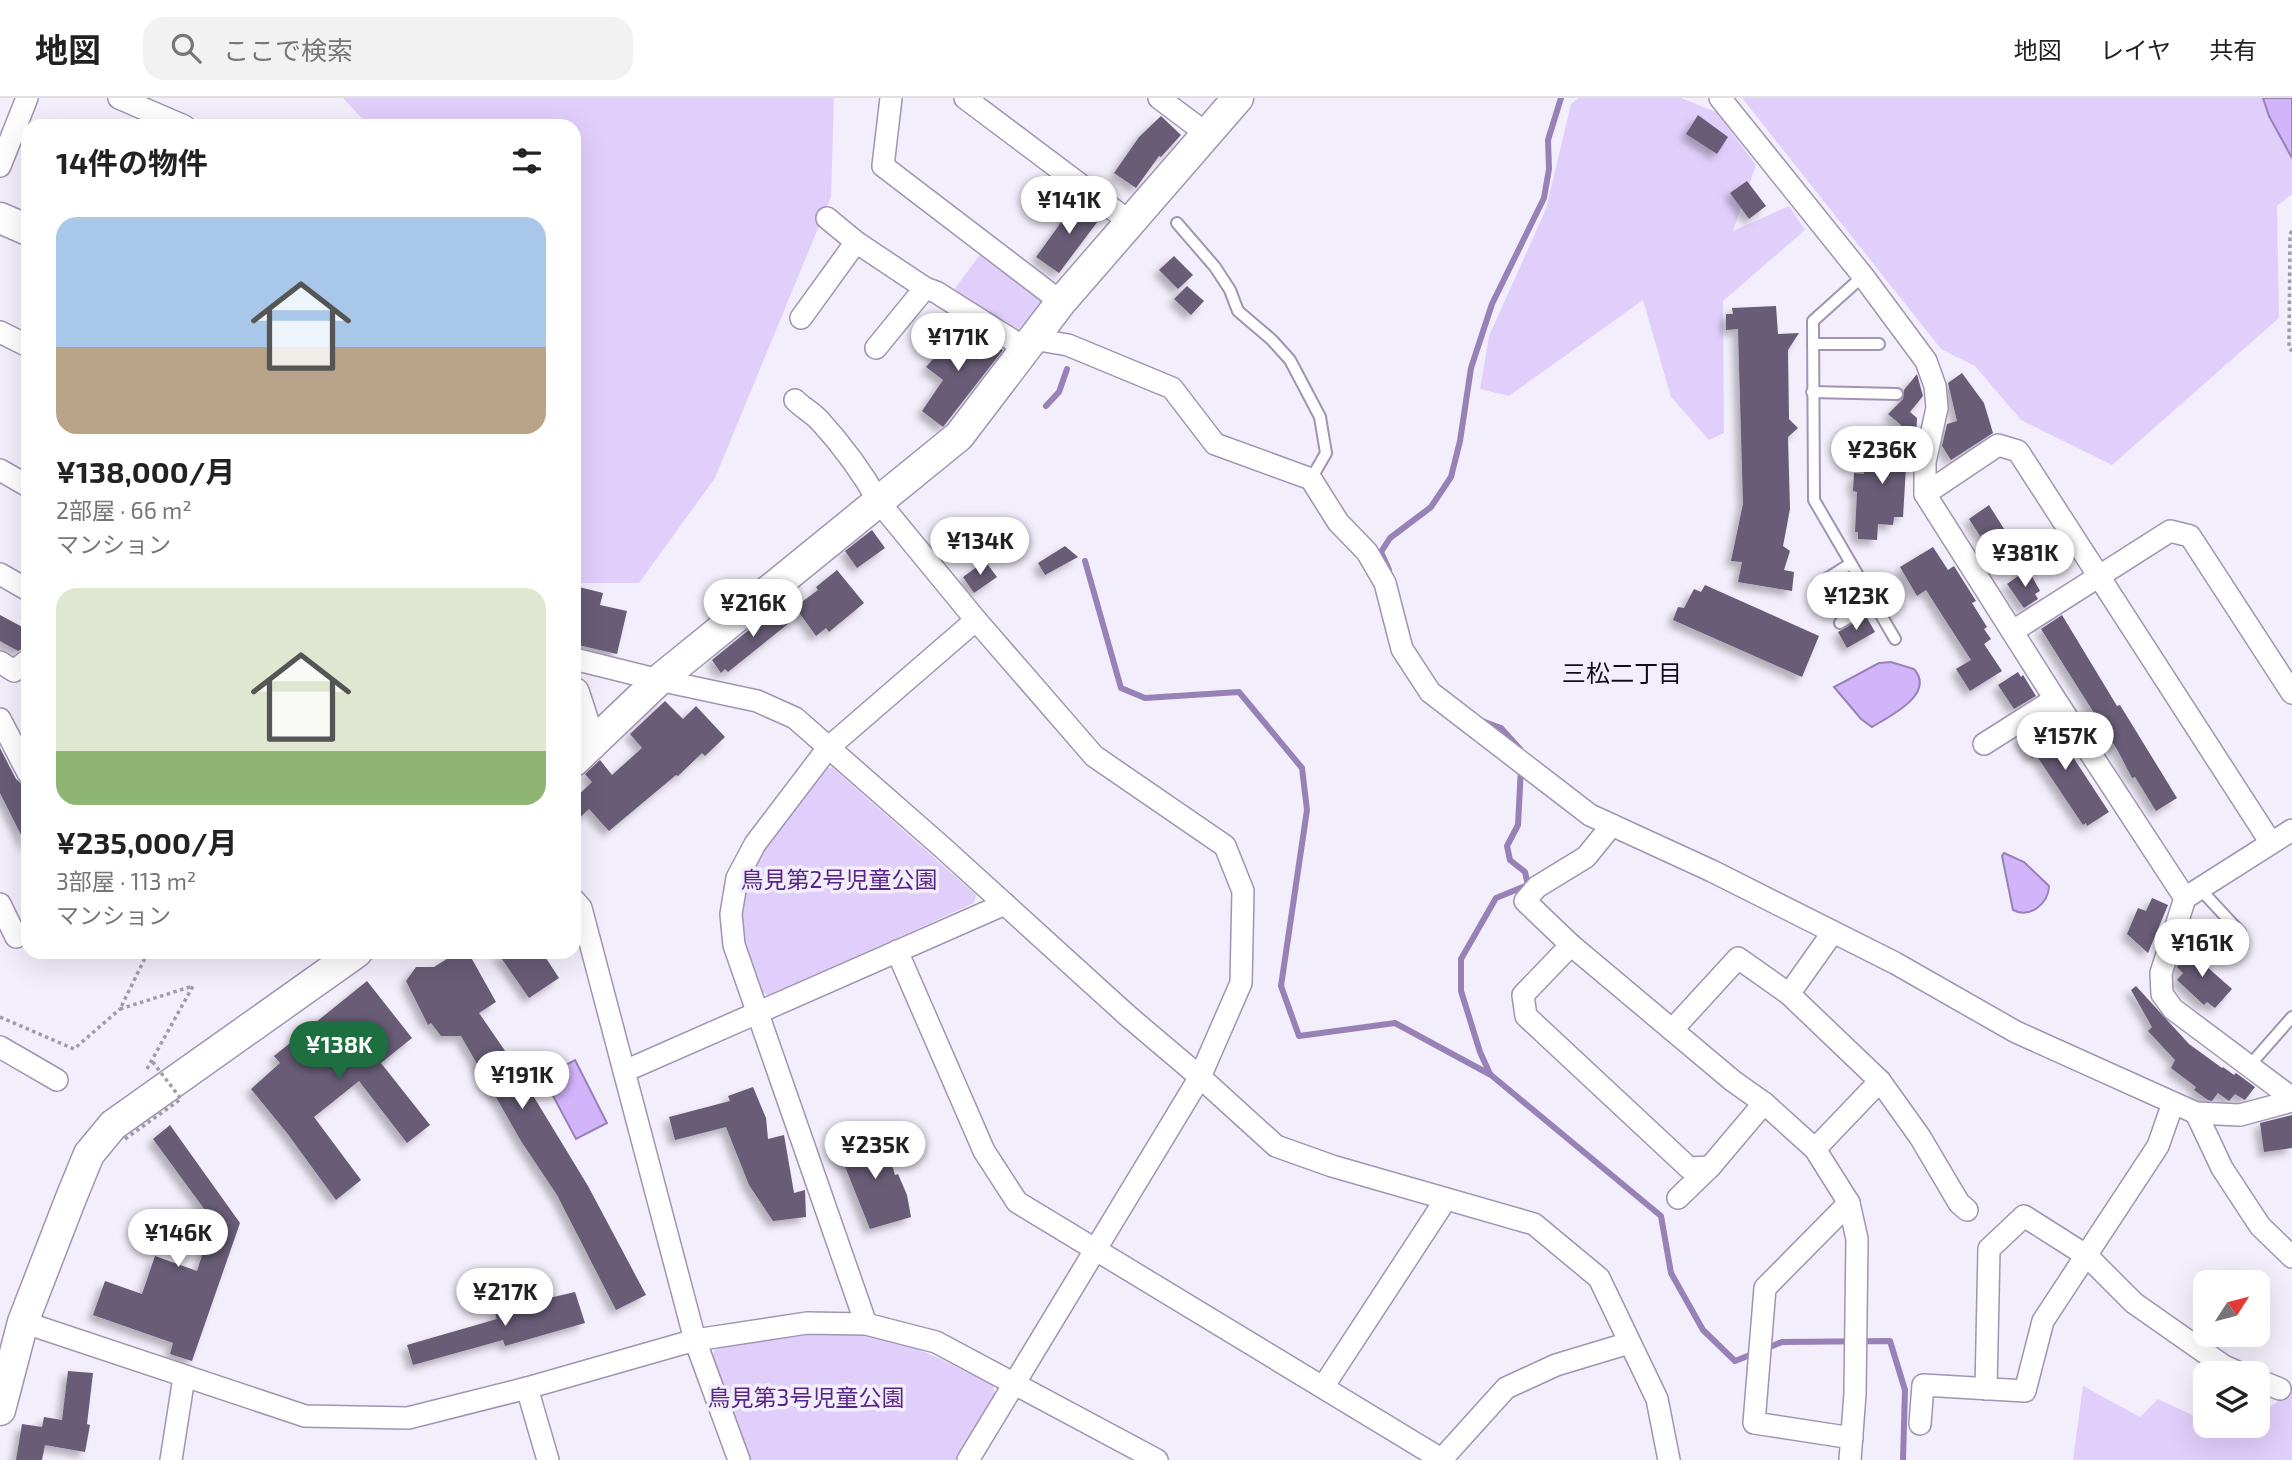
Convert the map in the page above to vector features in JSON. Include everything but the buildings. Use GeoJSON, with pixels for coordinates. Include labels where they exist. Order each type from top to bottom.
{"type":"FeatureCollection","features":[{"type":"Feature","properties":{"kind":"street"},"geometry":{"type":"LineString","coordinates":[[0,166],[27,98]]}},
{"type":"Feature","properties":{"kind":"street"},"geometry":{"type":"LineString","coordinates":[[119,98],[168,119]]}},
{"type":"Feature","properties":{"kind":"street"},"geometry":{"type":"LineString","coordinates":[[891,98],[883,166],[1061,302]]}},
{"type":"Feature","properties":{"kind":"street"},"geometry":{"type":"LineString","coordinates":[[965,98],[1130,222]]}},
{"type":"Feature","properties":{"kind":"street"},"geometry":{"type":"LineString","coordinates":[[1159,98],[1207,134]]}},
{"type":"Feature","properties":{"kind":"street"},"geometry":{"type":"LineString","coordinates":[[582,753],[659,680],[959,436],[1061,302],[1238,98]]}},
{"type":"Feature","properties":{"kind":"street"},"geometry":{"type":"LineString","coordinates":[[1720,98],[1863,276],[1926,361],[1936,386],[1937,408],[1925,462],[1924,494],[2055,699],[2193,894]]}},
{"type":"Feature","properties":{"kind":"street"},"geometry":{"type":"LineString","coordinates":[[0,218],[21,227]]}},
{"type":"Feature","properties":{"kind":"street"},"geometry":{"type":"LineString","coordinates":[[827,218],[856,242],[925,288],[1029,344],[1068,345],[1172,387],[1215,444],[1311,479],[1338,522],[1367,552],[1385,583],[1402,649],[1430,692],[1590,816],[1712,871],[1895,963],[2016,1032],[2173,1104],[2196,1113],[2240,1115],[2292,1100]]}},
{"type":"Feature","properties":{"kind":"street"},"geometry":{"type":"LineString","coordinates":[[801,318],[856,242]]}},
{"type":"Feature","properties":{"kind":"street"},"geometry":{"type":"LineString","coordinates":[[876,348],[925,288]]}},
{"type":"Feature","properties":{"kind":"street"},"geometry":{"type":"LineString","coordinates":[[0,332],[21,342]]}},
{"type":"Feature","properties":{"kind":"street"},"geometry":{"type":"LineString","coordinates":[[795,400],[819,419],[869,484],[879,502],[976,620],[1094,756],[1225,846],[1243,891],[1241,983],[1200,1077],[968,1460]]}},
{"type":"Feature","properties":{"kind":"street"},"geometry":{"type":"LineString","coordinates":[[1924,494],[1998,445],[2018,450],[2271,843]]}},
{"type":"Feature","properties":{"kind":"street"},"geometry":{"type":"LineString","coordinates":[[0,470],[21,482]]}},
{"type":"Feature","properties":{"kind":"street"},"geometry":{"type":"LineString","coordinates":[[2013,631],[2170,531],[2190,536],[2292,693]]}},
{"type":"Feature","properties":{"kind":"street"},"geometry":{"type":"LineString","coordinates":[[0,574],[21,586]]}},
{"type":"Feature","properties":{"kind":"street"},"geometry":{"type":"LineString","coordinates":[[866,1324],[734,945],[731,914],[737,878],[755,844],[828,748],[976,620]]}},
{"type":"Feature","properties":{"kind":"street"},"geometry":{"type":"LineString","coordinates":[[581,661],[757,701],[794,718],[1276,1146],[1332,1166],[1534,1224],[1599,1278],[1657,1399],[1669,1460]]}},
{"type":"Feature","properties":{"kind":"street"},"geometry":{"type":"LineString","coordinates":[[1984,744],[2055,699]]}},
{"type":"Feature","properties":{"kind":"street"},"geometry":{"type":"LineString","coordinates":[[0,719],[21,760]]}},
{"type":"Feature","properties":{"kind":"street"},"geometry":{"type":"LineString","coordinates":[[1612,825],[1586,857],[1537,887],[1525,901],[1571,945],[1733,1081],[1764,1103],[1815,1149],[1849,1203],[1857,1238],[1855,1394],[1850,1460]]}},
{"type":"Feature","properties":{"kind":"street"},"geometry":{"type":"LineString","coordinates":[[2292,830],[2193,894],[2161,973],[2162,993],[2173,1009],[2292,1100]]}},
{"type":"Feature","properties":{"kind":"street"},"geometry":{"type":"LineString","coordinates":[[0,904],[16,937],[21,934]]}},
{"type":"Feature","properties":{"kind":"street"},"geometry":{"type":"LineString","coordinates":[[625,1071],[1005,904]]}},
{"type":"Feature","properties":{"kind":"street"},"geometry":{"type":"LineString","coordinates":[[581,912],[695,1340],[739,1460]]}},
{"type":"Feature","properties":{"kind":"street"},"geometry":{"type":"LineString","coordinates":[[1789,994],[1833,932]]}},
{"type":"Feature","properties":{"kind":"street"},"geometry":{"type":"LineString","coordinates":[[1571,945],[1523,995],[1526,1016],[1689,1168],[1710,1167]]}},
{"type":"Feature","properties":{"kind":"street"},"geometry":{"type":"LineString","coordinates":[[897,951],[984,1152],[1017,1202],[1441,1459],[1506,1388],[1556,1365],[1629,1343]]}},
{"type":"Feature","properties":{"kind":"street"},"geometry":{"type":"LineString","coordinates":[[1672,1030],[1738,958],[1789,994],[1880,1081],[1920,1138],[1959,1203],[1967,1210]]}},
{"type":"Feature","properties":{"kind":"street"},"geometry":{"type":"LineString","coordinates":[[0,1410],[12,1319],[89,1154],[113,1125],[347,959]]}},
{"type":"Feature","properties":{"kind":"street"},"geometry":{"type":"LineString","coordinates":[[0,1047],[57,1080]]}},
{"type":"Feature","properties":{"kind":"street"},"geometry":{"type":"LineString","coordinates":[[1815,1149],[1880,1081]]}},
{"type":"Feature","properties":{"kind":"street"},"geometry":{"type":"LineString","coordinates":[[1678,1198],[1710,1167],[1764,1103]]}},
{"type":"Feature","properties":{"kind":"street"},"geometry":{"type":"LineString","coordinates":[[1920,1424],[1923,1385],[2025,1391],[2043,1321],[2158,1146],[2173,1104]]}},
{"type":"Feature","properties":{"kind":"street"},"geometry":{"type":"LineString","coordinates":[[2196,1113],[2222,1168],[2260,1226],[2292,1257]]}},
{"type":"Feature","properties":{"kind":"street"},"geometry":{"type":"LineString","coordinates":[[1323,1387],[1446,1199]]}},
{"type":"Feature","properties":{"kind":"street"},"geometry":{"type":"LineString","coordinates":[[1849,1203],[1765,1288],[1754,1423],[1852,1438]]}},
{"type":"Feature","properties":{"kind":"street"},"geometry":{"type":"LineString","coordinates":[[1986,1389],[1989,1249],[2024,1216],[2087,1256],[2134,1303],[2217,1361]]}},
{"type":"Feature","properties":{"kind":"street"},"geometry":{"type":"LineString","coordinates":[[12,1319],[305,1416],[408,1418],[527,1388],[695,1340],[807,1323],[866,1324],[936,1342],[1157,1460]]}},
{"type":"Feature","properties":{"kind":"street"},"geometry":{"type":"LineString","coordinates":[[171,1460],[184,1377]]}},
{"type":"Feature","properties":{"kind":"street"},"geometry":{"type":"LineString","coordinates":[[2270,1385],[2280,1389]]}},
{"type":"Feature","properties":{"kind":"street"},"geometry":{"type":"LineString","coordinates":[[527,1388],[548,1460]]}},
{"type":"Feature","properties":{"kind":"lane"},"geometry":{"type":"LineString","coordinates":[[1177,223],[1216,267],[1230,290],[1238,311],[1272,340],[1290,360],[1307,390],[1320,417],[1326,453],[1311,479]]}},
{"type":"Feature","properties":{"kind":"lane"},"geometry":{"type":"LineString","coordinates":[[1863,276],[1813,321],[1814,500],[1895,639]]}},
{"type":"Feature","properties":{"kind":"lane"},"geometry":{"type":"LineString","coordinates":[[1812,344],[1879,344]]}},
{"type":"Feature","properties":{"kind":"lane"},"geometry":{"type":"LineString","coordinates":[[1812,392],[1897,394]]}},
{"type":"Feature","properties":{"kind":"lane"},"geometry":{"type":"LineString","coordinates":[[1816,585],[1850,564]]}},
{"type":"Feature","properties":{"kind":"lane"},"geometry":{"type":"LineString","coordinates":[[1840,623],[1873,603]]}},
{"type":"Feature","properties":{"kind":"lane"},"geometry":{"type":"LineString","coordinates":[[2193,894],[2241,932]]}},
{"type":"Feature","properties":{"kind":"lane"},"geometry":{"type":"LineString","coordinates":[[2249,1066],[2292,1017]]}},
{"type":"Feature","properties":{"kind":"path"},"geometry":{"type":"LineString","coordinates":[[2292,231],[2289,335],[2289,348],[2292,351]]}},
{"type":"Feature","properties":{"kind":"path"},"geometry":{"type":"LineString","coordinates":[[0,1017],[74,1049],[120,1009],[145,959]]}},
{"type":"Feature","properties":{"kind":"path"},"geometry":{"type":"LineString","coordinates":[[120,1009],[193,986],[145,1073]]}},
{"type":"Feature","properties":{"kind":"path"},"geometry":{"type":"LineString","coordinates":[[125,1139],[181,1099],[152,1061]]}},
{"type":"Feature","properties":{"kind":"green space"},"geometry":{"type":"Polygon","coordinates":[[[343,98],[834,98],[831,197],[715,478],[639,583],[581,583],[581,119],[362,119],[343,98]]]}},
{"type":"Feature","properties":{"kind":"green space"},"geometry":{"type":"Polygon","coordinates":[[[1579,98],[1681,98],[1716,112],[1756,165],[1733,231],[1789,206],[1805,230],[1723,301],[1724,433],[1709,440],[1671,397],[1643,300],[1509,396],[1480,389],[1489,336],[1546,209],[1571,104],[1579,98]]]}},
{"type":"Feature","properties":{"kind":"green space"},"geometry":{"type":"Polygon","coordinates":[[[1742,98],[2292,98],[2292,194],[2277,206],[2279,318],[2112,465],[2021,420],[1975,366],[1941,349],[1742,98]]]}},
{"type":"Feature","properties":{"kind":"green space"},"geometry":{"type":"Polygon","coordinates":[[[982,252],[1040,298],[1041,305],[1019,337],[950,295],[982,252]]]}},
{"type":"Feature","properties":{"kind":"green space","name":"鳥見第2号児童公園"},"geometry":{"type":"Polygon","coordinates":[[[832,767],[976,895],[974,903],[770,996],[761,992],[744,947],[741,920],[744,895],[751,872],[776,829],[824,769],[832,767]]]}},
{"type":"Feature","properties":{"kind":"green space","name":"鳥見第3号児童公園"},"geometry":{"type":"Polygon","coordinates":[[[786,1332],[858,1334],[901,1343],[993,1386],[995,1395],[957,1460],[749,1460],[711,1357],[715,1349],[786,1332]]]}},
{"type":"Feature","properties":{"kind":"green space"},"geometry":{"type":"Polygon","coordinates":[[[2083,1386],[2140,1417],[2158,1399],[2193,1415],[2193,1438],[2270,1438],[2270,1407],[2292,1391],[2292,1460],[2073,1460],[2083,1386]]]}},
{"type":"Feature","properties":{"kind":"shaded area"},"geometry":{"type":"Polygon","coordinates":[[[2263,98],[2292,98],[2292,158],[2269,116],[2263,98]]]}},
{"type":"Feature","properties":{"kind":"shaded area"},"geometry":{"type":"Polygon","coordinates":[[[1891,662],[1914,669],[1919,678],[1919,687],[1908,703],[1872,727],[1861,719],[1834,687],[1879,663],[1891,662]]]}},
{"type":"Feature","properties":{"kind":"shaded area"},"geometry":{"type":"Polygon","coordinates":[[[2004,853],[2024,862],[2049,886],[2046,898],[2032,911],[2013,910],[2002,856],[2004,853]]]}},
{"type":"Feature","properties":{"kind":"shaded area"},"geometry":{"type":"Polygon","coordinates":[[[575,1060],[607,1123],[576,1139],[543,1077],[575,1060]]]}},
{"type":"Feature","properties":{"kind":"waterway"},"geometry":{"type":"LineString","coordinates":[[1389,570],[1381,552],[1390,538],[1431,507],[1451,477],[1460,441],[1471,368],[1492,304],[1544,198],[1549,169],[1548,140],[1561,98]]}},
{"type":"Feature","properties":{"kind":"waterway"},"geometry":{"type":"LineString","coordinates":[[1046,406],[1059,392],[1067,369]]}},
{"type":"Feature","properties":{"kind":"waterway"},"geometry":{"type":"LineString","coordinates":[[1085,561],[1121,688],[1145,698],[1239,692],[1302,768],[1307,810],[1281,986],[1299,1036],[1395,1023],[1491,1075],[1661,1216],[1671,1273],[1703,1330],[1735,1361],[1755,1353]]}},
{"type":"Feature","properties":{"kind":"waterway"},"geometry":{"type":"LineString","coordinates":[[1482,721],[1501,728],[1520,749]]}},
{"type":"Feature","properties":{"kind":"waterway"},"geometry":{"type":"LineString","coordinates":[[1490,1074],[1480,1052],[1461,991],[1461,959],[1496,898],[1528,885],[1525,872],[1510,860],[1507,846],[1518,825],[1521,767]]}},
{"type":"Feature","properties":{"kind":"waterway"},"geometry":{"type":"LineString","coordinates":[[1765,1349],[1782,1342],[1890,1341],[1905,1390],[1903,1460]]}},
{"type":"Feature","properties":{"kind":"district","name":"三松二丁目"},"geometry":{"type":"Point","coordinates":[1622,672]}}]}
